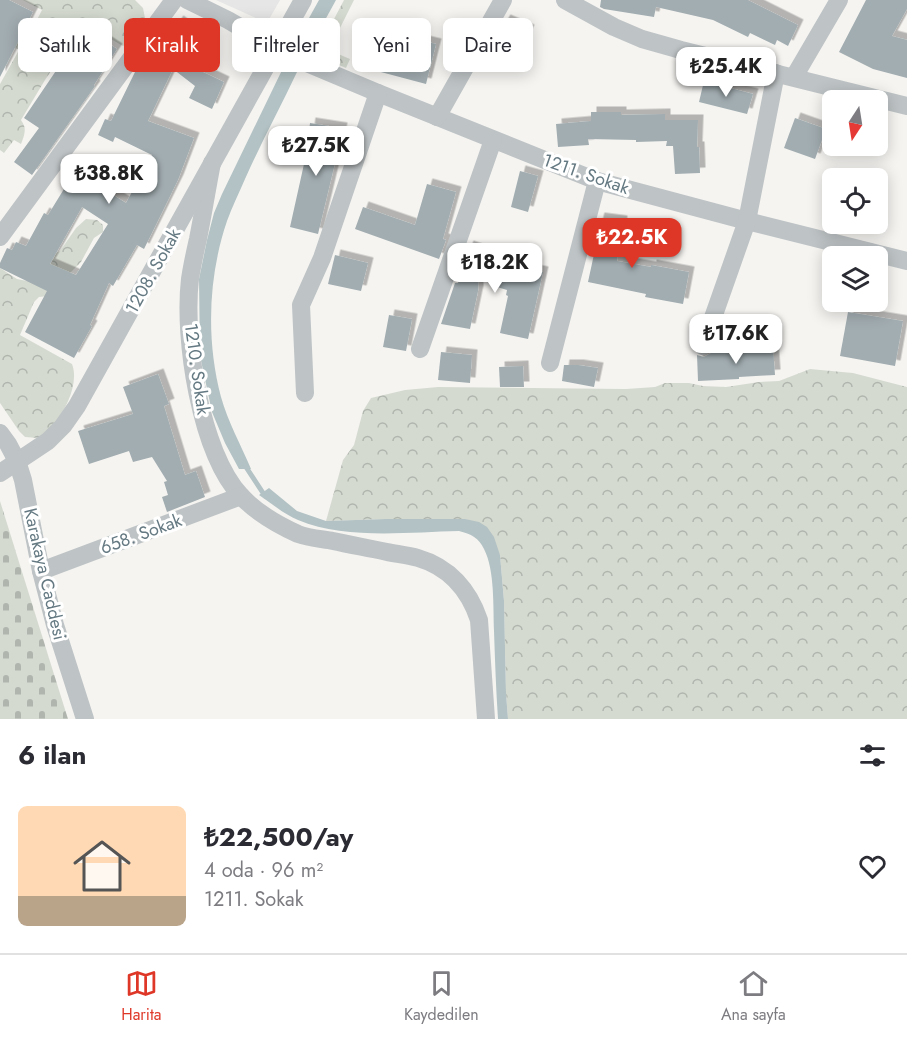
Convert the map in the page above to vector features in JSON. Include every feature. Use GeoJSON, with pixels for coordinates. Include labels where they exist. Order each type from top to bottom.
{"type":"FeatureCollection","features":[{"type":"Feature","properties":{"kind":"street"},"geometry":{"type":"LineString","coordinates":[[0,237],[174,0]]}},
{"type":"Feature","properties":{"kind":"street","name":"1211. Sokak"},"geometry":{"type":"LineString","coordinates":[[187,0],[232,22]]}},
{"type":"Feature","properties":{"kind":"street","name":"1208. Sokak"},"geometry":{"type":"LineString","coordinates":[[293,18],[303,0]]}},
{"type":"Feature","properties":{"kind":"street"},"geometry":{"type":"LineString","coordinates":[[436,117],[503,0]]}},
{"type":"Feature","properties":{"kind":"street"},"geometry":{"type":"LineString","coordinates":[[565,0],[594,7],[614,27],[642,39],[907,106]]}},
{"type":"Feature","properties":{"kind":"street"},"geometry":{"type":"LineString","coordinates":[[794,77],[839,0]]}},
{"type":"Feature","properties":{"kind":"street","name":"1208. Sokak"},"geometry":{"type":"LineString","coordinates":[[0,473],[48,441],[63,426],[77,406],[263,72]]}},
{"type":"Feature","properties":{"kind":"street","name":"1211. Sokak"},"geometry":{"type":"LineString","coordinates":[[328,72],[597,181],[907,261]]}},
{"type":"Feature","properties":{"kind":"street"},"geometry":{"type":"LineString","coordinates":[[704,346],[747,221],[776,73]]}},
{"type":"Feature","properties":{"kind":"street"},"geometry":{"type":"LineString","coordinates":[[305,393],[301,305],[322,258],[378,93]]}},
{"type":"Feature","properties":{"kind":"street"},"geometry":{"type":"LineString","coordinates":[[420,349],[493,140]]}},
{"type":"Feature","properties":{"kind":"street","name":"1210. Sokak"},"geometry":{"type":"LineString","coordinates":[[212,163],[190,279],[189,317],[198,394],[206,428],[223,469],[241,496],[259,512],[300,535],[416,557],[441,568],[452,576],[469,596],[479,620],[486,719]]}},
{"type":"Feature","properties":{"kind":"street"},"geometry":{"type":"LineString","coordinates":[[550,363],[597,181]]}},
{"type":"Feature","properties":{"kind":"street","name":"Karakaya Caddesi"},"geometry":{"type":"LineString","coordinates":[[0,433],[17,461],[23,480],[41,571],[55,625],[85,719]]}},
{"type":"Feature","properties":{"kind":"street","name":"658. Sokak"},"geometry":{"type":"LineString","coordinates":[[41,571],[241,496]]}},
{"type":"Feature","properties":{"kind":"shaded area"},"geometry":{"type":"Polygon","coordinates":[[[216,0],[280,0],[270,18],[256,18],[216,0]]]}},
{"type":"Feature","properties":{"kind":"shaded area"},"geometry":{"type":"Polygon","coordinates":[[[319,0],[336,0],[326,18],[309,18],[319,0]]]}},
{"type":"Feature","properties":{"kind":"shaded area"},"geometry":{"type":"Polygon","coordinates":[[[281,72],[297,72],[229,216],[221,242],[213,286],[211,331],[216,375],[227,415],[251,469],[239,469],[225,443],[212,412],[200,356],[199,279],[214,213],[281,72]]]}},
{"type":"Feature","properties":{"kind":"shaded area"},"geometry":{"type":"Polygon","coordinates":[[[269,488],[297,511],[326,521],[465,519],[479,522],[487,527],[494,537],[500,555],[508,719],[498,719],[492,578],[488,558],[477,539],[459,531],[357,533],[317,526],[293,518],[259,495],[269,488]]]}},
{"type":"Feature","properties":{"kind":"green space"},"geometry":{"type":"Polygon","coordinates":[[[23,0],[135,0],[143,8],[145,18],[124,18],[123,46],[112,40],[112,18],[38,18],[42,10],[23,0]]]}},
{"type":"Feature","properties":{"kind":"green space"},"geometry":{"type":"Polygon","coordinates":[[[344,0],[354,0],[340,28],[340,18],[335,18],[344,0]]]}},
{"type":"Feature","properties":{"kind":"green space"},"geometry":{"type":"Polygon","coordinates":[[[0,34],[18,42],[18,49],[0,39],[0,34]]]}},
{"type":"Feature","properties":{"kind":"green space"},"geometry":{"type":"Polygon","coordinates":[[[18,52],[18,72],[50,72],[21,120],[25,131],[21,144],[14,140],[4,153],[0,150],[0,84],[18,52]]]}},
{"type":"Feature","properties":{"kind":"green space"},"geometry":{"type":"Polygon","coordinates":[[[340,55],[350,59],[346,68],[340,65],[340,55]]]}},
{"type":"Feature","properties":{"kind":"green space"},"geometry":{"type":"Polygon","coordinates":[[[86,219],[97,220],[103,225],[103,232],[94,238],[81,262],[49,296],[39,297],[34,302],[20,335],[72,364],[74,379],[71,394],[52,426],[38,438],[25,437],[0,403],[0,268],[17,279],[27,281],[45,274],[56,253],[86,219]]]}},
{"type":"Feature","properties":{"kind":"green space"},"geometry":{"type":"Polygon","coordinates":[[[810,369],[853,373],[907,387],[907,719],[508,719],[500,555],[465,519],[326,521],[343,460],[354,445],[363,411],[371,398],[405,390],[438,387],[626,389],[655,387],[665,383],[689,383],[726,387],[779,381],[810,369]]]}},
{"type":"Feature","properties":{"kind":"green space"},"geometry":{"type":"Polygon","coordinates":[[[0,501],[68,719],[0,719],[0,501]]]}},
{"type":"Feature","properties":{"kind":"building"},"geometry":{"type":"Polygon","coordinates":[[[0,0],[9,0],[33,12],[30,18],[18,18],[18,42],[0,77],[0,0]]]}},
{"type":"Feature","properties":{"kind":"building"},"geometry":{"type":"Polygon","coordinates":[[[601,0],[748,0],[798,25],[788,46],[777,40],[775,45],[750,33],[748,37],[713,20],[656,7],[654,17],[604,9],[600,7],[601,0]]]}},
{"type":"Feature","properties":{"kind":"building"},"geometry":{"type":"Polygon","coordinates":[[[866,0],[907,0],[907,9],[892,36],[907,40],[907,78],[873,69],[839,52],[866,0]]]}},
{"type":"Feature","properties":{"kind":"building"},"geometry":{"type":"Polygon","coordinates":[[[431,43],[436,44],[431,64],[431,43]]]}},
{"type":"Feature","properties":{"kind":"building"},"geometry":{"type":"Polygon","coordinates":[[[112,46],[117,49],[112,57],[112,46]]]}},
{"type":"Feature","properties":{"kind":"building"},"geometry":{"type":"Polygon","coordinates":[[[55,72],[102,72],[95,86],[32,175],[14,162],[39,128],[24,118],[55,72]]]}},
{"type":"Feature","properties":{"kind":"building"},"geometry":{"type":"Polygon","coordinates":[[[135,72],[172,72],[148,121],[194,138],[178,180],[144,249],[137,245],[113,286],[109,283],[90,325],[92,326],[74,358],[25,332],[47,291],[0,268],[0,263],[7,248],[12,250],[16,242],[26,246],[44,213],[48,215],[75,171],[126,203],[152,155],[115,137],[113,142],[98,135],[105,119],[111,121],[135,72]],[[82,207],[50,264],[76,275],[108,224],[82,207]]]}},
{"type":"Feature","properties":{"kind":"building"},"geometry":{"type":"Polygon","coordinates":[[[177,72],[203,72],[224,82],[212,109],[189,98],[195,86],[177,72]]]}},
{"type":"Feature","properties":{"kind":"building"},"geometry":{"type":"Polygon","coordinates":[[[381,72],[429,72],[426,84],[381,72]]]}},
{"type":"Feature","properties":{"kind":"building"},"geometry":{"type":"Polygon","coordinates":[[[704,81],[753,94],[747,114],[699,102],[704,81]]]}},
{"type":"Feature","properties":{"kind":"building"},"geometry":{"type":"Polygon","coordinates":[[[591,112],[621,112],[621,115],[665,114],[665,120],[698,120],[697,147],[699,147],[700,173],[675,174],[673,146],[666,146],[667,141],[588,139],[589,145],[558,147],[556,124],[591,121],[591,112]]]}},
{"type":"Feature","properties":{"kind":"building"},"geometry":{"type":"Polygon","coordinates":[[[795,118],[822,128],[822,140],[815,159],[784,148],[795,118]]]}},
{"type":"Feature","properties":{"kind":"building"},"geometry":{"type":"Polygon","coordinates":[[[310,123],[342,128],[318,234],[290,227],[306,155],[310,123]]]}},
{"type":"Feature","properties":{"kind":"building"},"geometry":{"type":"Polygon","coordinates":[[[520,171],[538,176],[528,212],[511,207],[520,171]]]}},
{"type":"Feature","properties":{"kind":"building"},"geometry":{"type":"Polygon","coordinates":[[[427,184],[456,192],[443,239],[446,240],[439,259],[355,229],[363,207],[415,225],[427,184]]]}},
{"type":"Feature","properties":{"kind":"building"},"geometry":{"type":"Polygon","coordinates":[[[599,218],[622,221],[617,261],[689,272],[683,304],[588,282],[596,245],[592,245],[599,218]]]}},
{"type":"Feature","properties":{"kind":"building"},"geometry":{"type":"Polygon","coordinates":[[[468,246],[498,256],[496,262],[543,272],[528,339],[500,333],[508,296],[506,295],[507,290],[497,287],[496,263],[495,268],[479,268],[478,291],[470,329],[441,324],[455,283],[458,283],[468,246]]]}},
{"type":"Feature","properties":{"kind":"building"},"geometry":{"type":"Polygon","coordinates":[[[335,255],[368,263],[361,291],[328,284],[335,255]]]}},
{"type":"Feature","properties":{"kind":"building"},"geometry":{"type":"Polygon","coordinates":[[[848,312],[903,321],[895,366],[840,356],[848,312]]]}},
{"type":"Feature","properties":{"kind":"building"},"geometry":{"type":"Polygon","coordinates":[[[389,315],[412,319],[406,351],[383,347],[389,315]]]}},
{"type":"Feature","properties":{"kind":"building"},"geometry":{"type":"Polygon","coordinates":[[[773,347],[775,375],[698,381],[697,355],[704,357],[711,353],[773,347]]]}},
{"type":"Feature","properties":{"kind":"building"},"geometry":{"type":"Polygon","coordinates":[[[441,352],[472,355],[470,383],[438,380],[441,352]]]}},
{"type":"Feature","properties":{"kind":"building"},"geometry":{"type":"Polygon","coordinates":[[[564,365],[598,368],[594,387],[562,381],[564,365]]]}},
{"type":"Feature","properties":{"kind":"building"},"geometry":{"type":"Polygon","coordinates":[[[523,366],[524,387],[500,387],[499,367],[523,366]]]}},
{"type":"Feature","properties":{"kind":"building"},"geometry":{"type":"Polygon","coordinates":[[[158,374],[169,404],[164,406],[185,475],[196,471],[205,497],[167,512],[162,497],[168,495],[164,482],[167,481],[152,457],[133,462],[129,451],[89,464],[78,431],[133,414],[123,387],[158,374]]]}},
{"type":"Feature","properties":{"kind":"waterway"},"geometry":{"type":"LineString","coordinates":[[244,464],[265,496]]}}]}
